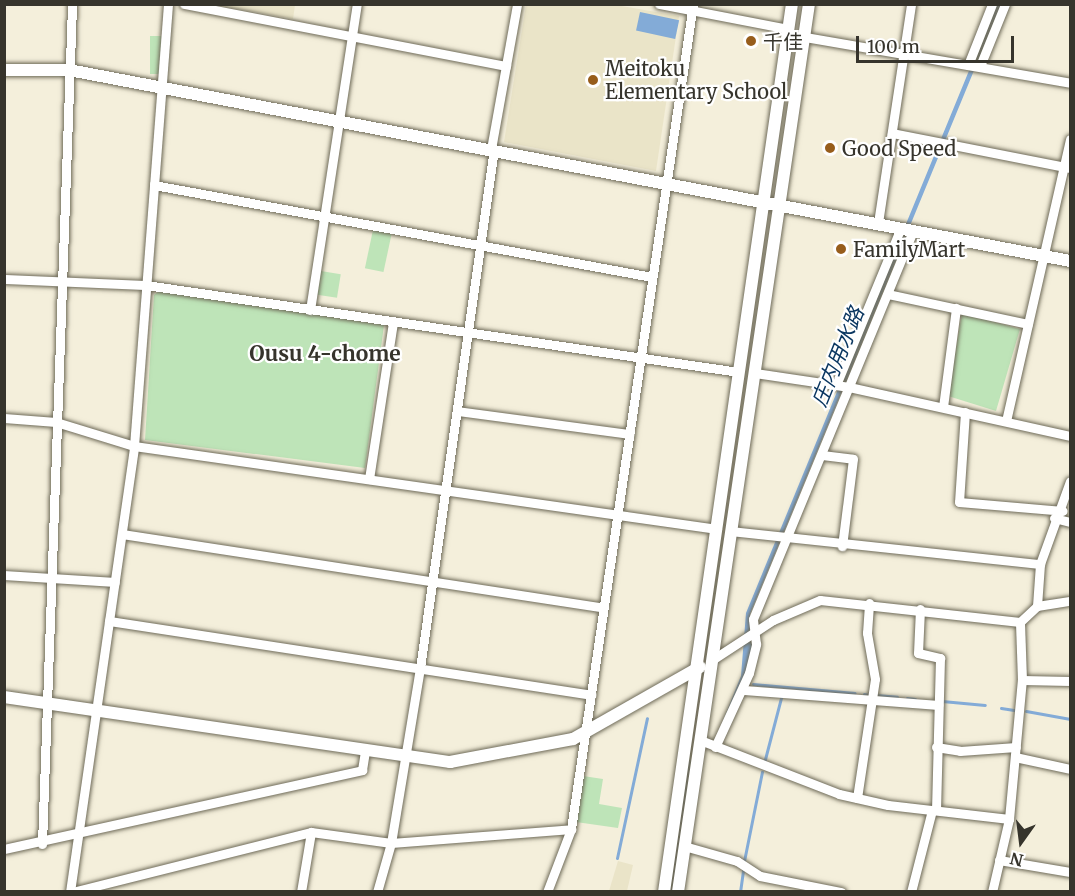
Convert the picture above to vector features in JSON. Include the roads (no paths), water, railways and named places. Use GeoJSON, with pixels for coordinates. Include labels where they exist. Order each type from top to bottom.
{"type":"FeatureCollection","features":[{"type":"Feature","properties":{"kind":"street"},"geometry":{"type":"LineString","coordinates":[[42,844],[59,281],[72,4]]}},
{"type":"Feature","properties":{"kind":"street"},"geometry":{"type":"LineString","coordinates":[[168,4],[134,446],[77,835],[71,891],[311,832],[392,843],[571,829]]}},
{"type":"Feature","properties":{"kind":"street"},"geometry":{"type":"LineString","coordinates":[[184,4],[506,66]]}},
{"type":"Feature","properties":{"kind":"street"},"geometry":{"type":"LineString","coordinates":[[310,310],[336,120],[357,4]]}},
{"type":"Feature","properties":{"kind":"street"},"geometry":{"type":"LineString","coordinates":[[377,891],[392,843],[406,757],[446,489],[492,149],[518,4]]}},
{"type":"Feature","properties":{"kind":"street"},"geometry":{"type":"LineString","coordinates":[[659,4],[692,8],[789,29]]}},
{"type":"Feature","properties":{"kind":"street"},"geometry":{"type":"LineString","coordinates":[[664,891],[792,4]]}},
{"type":"Feature","properties":{"kind":"street"},"geometry":{"type":"LineString","coordinates":[[678,891],[809,4]]}},
{"type":"Feature","properties":{"kind":"street"},"geometry":{"type":"LineString","coordinates":[[878,223],[911,4]]}},
{"type":"Feature","properties":{"kind":"street"},"geometry":{"type":"LineString","coordinates":[[974,66],[992,4]]}},
{"type":"Feature","properties":{"kind":"street"},"geometry":{"type":"LineString","coordinates":[[974,66],[1005,4]]}},
{"type":"Feature","properties":{"kind":"street"},"geometry":{"type":"LineString","coordinates":[[547,891],[571,829],[692,8]]}},
{"type":"Feature","properties":{"kind":"street"},"geometry":{"type":"LineString","coordinates":[[805,37],[1071,83]]}},
{"type":"Feature","properties":{"kind":"street"},"geometry":{"type":"LineString","coordinates":[[4,70],[69,70],[666,181],[1071,261]]}},
{"type":"Feature","properties":{"kind":"street"},"geometry":{"type":"LineString","coordinates":[[892,133],[1067,168]]}},
{"type":"Feature","properties":{"kind":"street"},"geometry":{"type":"LineString","coordinates":[[1006,421],[1067,168],[1071,139]]}},
{"type":"Feature","properties":{"kind":"street"},"geometry":{"type":"LineString","coordinates":[[154,185],[652,277]]}},
{"type":"Feature","properties":{"kind":"street"},"geometry":{"type":"LineString","coordinates":[[842,386],[888,294],[907,228]]}},
{"type":"Feature","properties":{"kind":"street"},"geometry":{"type":"LineString","coordinates":[[715,747],[744,690],[753,638],[753,619],[781,540],[822,455],[842,386],[907,228]]}},
{"type":"Feature","properties":{"kind":"street"},"geometry":{"type":"LineString","coordinates":[[4,279],[146,285],[739,372]]}},
{"type":"Feature","properties":{"kind":"street"},"geometry":{"type":"LineString","coordinates":[[888,294],[1028,324]]}},
{"type":"Feature","properties":{"kind":"street"},"geometry":{"type":"LineString","coordinates":[[943,407],[956,308]]}},
{"type":"Feature","properties":{"kind":"street"},"geometry":{"type":"LineString","coordinates":[[369,479],[393,322]]}},
{"type":"Feature","properties":{"kind":"street"},"geometry":{"type":"LineString","coordinates":[[755,373],[842,386],[1071,436]]}},
{"type":"Feature","properties":{"kind":"street"},"geometry":{"type":"LineString","coordinates":[[457,411],[629,434]]}},
{"type":"Feature","properties":{"kind":"street"},"geometry":{"type":"LineString","coordinates":[[965,412],[959,502],[1064,511]]}},
{"type":"Feature","properties":{"kind":"street"},"geometry":{"type":"LineString","coordinates":[[4,418],[56,422],[134,446],[717,529]]}},
{"type":"Feature","properties":{"kind":"street"},"geometry":{"type":"LineString","coordinates":[[822,455],[854,459],[842,546]]}},
{"type":"Feature","properties":{"kind":"street"},"geometry":{"type":"LineString","coordinates":[[1036,606],[1040,564],[1054,518],[1064,511],[1071,481]]}},
{"type":"Feature","properties":{"kind":"street"},"geometry":{"type":"LineString","coordinates":[[1054,518],[1071,522]]}},
{"type":"Feature","properties":{"kind":"street"},"geometry":{"type":"LineString","coordinates":[[730,531],[781,540],[1040,564]]}},
{"type":"Feature","properties":{"kind":"street"},"geometry":{"type":"LineString","coordinates":[[122,534],[603,608]]}},
{"type":"Feature","properties":{"kind":"street"},"geometry":{"type":"LineString","coordinates":[[4,575],[115,582]]}},
{"type":"Feature","properties":{"kind":"street"},"geometry":{"type":"LineString","coordinates":[[4,697],[365,752],[450,762],[561,742],[585,732],[753,638],[773,620],[820,600],[869,603],[1020,622]]}},
{"type":"Feature","properties":{"kind":"street"},"geometry":{"type":"LineString","coordinates":[[992,891],[1009,819],[1016,752],[1022,680],[1020,622],[1036,606],[1071,601]]}},
{"type":"Feature","properties":{"kind":"street"},"geometry":{"type":"LineString","coordinates":[[857,798],[872,699],[869,603]]}},
{"type":"Feature","properties":{"kind":"street"},"geometry":{"type":"LineString","coordinates":[[911,891],[934,810],[940,658],[918,653],[920,609]]}},
{"type":"Feature","properties":{"kind":"street"},"geometry":{"type":"LineString","coordinates":[[109,621],[591,695]]}},
{"type":"Feature","properties":{"kind":"street"},"geometry":{"type":"LineString","coordinates":[[1022,680],[1071,681]]}},
{"type":"Feature","properties":{"kind":"street"},"geometry":{"type":"LineString","coordinates":[[744,690],[938,705]]}},
{"type":"Feature","properties":{"kind":"street"},"geometry":{"type":"LineString","coordinates":[[700,741],[857,798],[1009,819]]}},
{"type":"Feature","properties":{"kind":"street"},"geometry":{"type":"LineString","coordinates":[[936,747],[960,751],[1016,752],[1071,769]]}},
{"type":"Feature","properties":{"kind":"street"},"geometry":{"type":"LineString","coordinates":[[4,849],[42,844],[362,770],[365,752]]}},
{"type":"Feature","properties":{"kind":"street"},"geometry":{"type":"LineString","coordinates":[[301,891],[311,832]]}},
{"type":"Feature","properties":{"kind":"street"},"geometry":{"type":"LineString","coordinates":[[684,846],[737,861],[760,876],[841,891]]}},
{"type":"Feature","properties":{"kind":"street"},"geometry":{"type":"LineString","coordinates":[[999,860],[1071,872]]}},
{"type":"Feature","properties":{"kind":"water"},"geometry":{"type":"Polygon","coordinates":[[[996,5],[1001,5],[750,614],[752,646],[744,679],[722,723],[741,676],[746,613],[996,5]]]}},
{"type":"Feature","properties":{"kind":"water"},"geometry":{"type":"Polygon","coordinates":[[[640,12],[679,20],[675,39],[636,31],[640,12]]]}},
{"type":"Feature","properties":{"kind":"waterway"},"geometry":{"type":"LineString","coordinates":[[753,684],[855,693]]}},
{"type":"Feature","properties":{"kind":"waterway"},"geometry":{"type":"LineString","coordinates":[[764,763],[782,694]]}},
{"type":"Feature","properties":{"kind":"waterway"},"geometry":{"type":"LineString","coordinates":[[864,694],[870,695]]}},
{"type":"Feature","properties":{"kind":"waterway"},"geometry":{"type":"LineString","coordinates":[[876,695],[897,697]]}},
{"type":"Feature","properties":{"kind":"waterway"},"geometry":{"type":"LineString","coordinates":[[907,698],[915,699]]}},
{"type":"Feature","properties":{"kind":"waterway"},"geometry":{"type":"LineString","coordinates":[[942,701],[985,705]]}},
{"type":"Feature","properties":{"kind":"waterway"},"geometry":{"type":"LineString","coordinates":[[1001,708],[1014,710]]}},
{"type":"Feature","properties":{"kind":"waterway"},"geometry":{"type":"LineString","coordinates":[[1026,711],[1070,719]]}},
{"type":"Feature","properties":{"kind":"waterway"},"geometry":{"type":"LineString","coordinates":[[617,858],[647,718]]}},
{"type":"Feature","properties":{"kind":"waterway","name":"庄内用水路"},"geometry":{"type":"LineString","coordinates":[[671,892],[689,761]]}},
{"type":"Feature","properties":{"kind":"waterway"},"geometry":{"type":"LineString","coordinates":[[744,861],[762,772]]}},
{"type":"Feature","properties":{"kind":"waterway"},"geometry":{"type":"LineString","coordinates":[[740,892],[743,870]]}},
{"type":"Feature","properties":{"kind":"place","name":"千佳"},"geometry":{"type":"Point","coordinates":[751,41]}},
{"type":"Feature","properties":{"kind":"place","name":"Meitoku Elementary School"},"geometry":{"type":"Point","coordinates":[593,80]}},
{"type":"Feature","properties":{"kind":"place","name":"Good Speed"},"geometry":{"type":"Point","coordinates":[830,148]}},
{"type":"Feature","properties":{"kind":"place","name":"FamilyMart"},"geometry":{"type":"Point","coordinates":[841,249]}},
{"type":"Feature","properties":{"kind":"district","name":"Ousu 4-chome"},"geometry":{"type":"Point","coordinates":[325,354]}}]}
